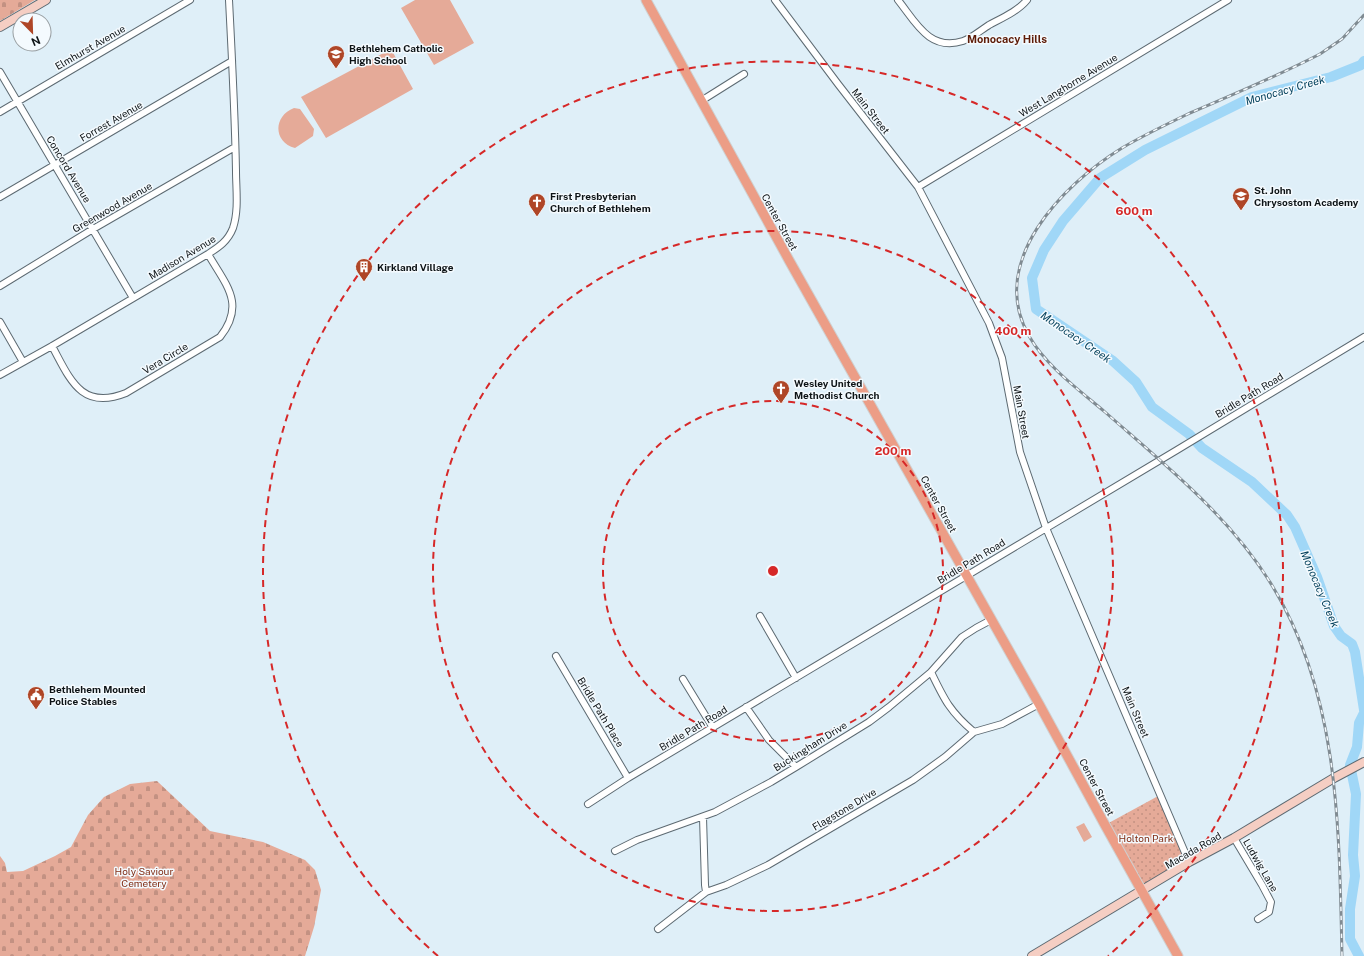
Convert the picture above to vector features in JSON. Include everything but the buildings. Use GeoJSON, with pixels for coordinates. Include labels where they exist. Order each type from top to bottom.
{"type":"FeatureCollection","features":[{"type":"Feature","properties":{"kind":"main road","name":"Center Street"},"geometry":{"type":"LineString","coordinates":[[646,0],[790,262],[1039,704],[1178,956]]}},
{"type":"Feature","properties":{"kind":"street"},"geometry":{"type":"LineString","coordinates":[[0,27],[46,0]]}},
{"type":"Feature","properties":{"kind":"street","name":"Elmhurst Avenue"},"geometry":{"type":"LineString","coordinates":[[0,112],[190,0]]}},
{"type":"Feature","properties":{"kind":"street","name":"Madison Avenue"},"geometry":{"type":"LineString","coordinates":[[0,375],[208,254],[222,244],[229,236],[236,215],[236,147],[230,0]]}},
{"type":"Feature","properties":{"kind":"street","name":"Main Street"},"geometry":{"type":"LineString","coordinates":[[775,0],[918,187],[989,323],[1002,358],[1020,452],[1046,528],[1189,862]]}},
{"type":"Feature","properties":{"kind":"street"},"geometry":{"type":"LineString","coordinates":[[898,0],[926,36],[935,40],[952,43],[963,41],[1018,8],[1027,0]]}},
{"type":"Feature","properties":{"kind":"street","name":"West Langhorne Avenue"},"geometry":{"type":"LineString","coordinates":[[918,187],[1228,0]]}},
{"type":"Feature","properties":{"kind":"street","name":"Forrest Avenue"},"geometry":{"type":"LineString","coordinates":[[0,197],[232,61]]}},
{"type":"Feature","properties":{"kind":"street","name":"Concord Avenue"},"geometry":{"type":"LineString","coordinates":[[0,72],[133,298]]}},
{"type":"Feature","properties":{"kind":"street"},"geometry":{"type":"LineString","coordinates":[[701,101],[744,74]]}},
{"type":"Feature","properties":{"kind":"street","name":"Greenwood Avenue"},"geometry":{"type":"LineString","coordinates":[[0,286],[236,147]]}},
{"type":"Feature","properties":{"kind":"street","name":"Vera Circle"},"geometry":{"type":"LineString","coordinates":[[52,346],[73,383],[79,390],[96,397],[107,398],[116,397],[126,393],[220,337],[228,327],[232,318],[234,304],[230,292],[208,254]]}},
{"type":"Feature","properties":{"kind":"street"},"geometry":{"type":"LineString","coordinates":[[0,322],[23,362]]}},
{"type":"Feature","properties":{"kind":"street","name":"Bridle Path Road"},"geometry":{"type":"LineString","coordinates":[[588,804],[628,778],[1364,337]]}},
{"type":"Feature","properties":{"kind":"street"},"geometry":{"type":"LineString","coordinates":[[760,616],[796,678]]}},
{"type":"Feature","properties":{"kind":"street","name":"Buckingham Drive"},"geometry":{"type":"LineString","coordinates":[[615,851],[637,840],[703,817],[796,767],[874,718],[903,697],[931,672],[962,637],[992,620]]}},
{"type":"Feature","properties":{"kind":"street","name":"Bridle Path Place"},"geometry":{"type":"LineString","coordinates":[[556,656],[628,778]]}},
{"type":"Feature","properties":{"kind":"street"},"geometry":{"type":"LineString","coordinates":[[931,672],[949,707],[974,732]]}},
{"type":"Feature","properties":{"kind":"street"},"geometry":{"type":"LineString","coordinates":[[683,679],[713,728]]}},
{"type":"Feature","properties":{"kind":"street","name":"Flagstone Drive"},"geometry":{"type":"LineString","coordinates":[[658,929],[706,892],[726,885],[768,865],[913,780],[945,757],[974,732],[1002,724],[1039,704]]}},
{"type":"Feature","properties":{"kind":"street"},"geometry":{"type":"LineString","coordinates":[[746,707],[769,740],[796,767]]}},
{"type":"Feature","properties":{"kind":"street","name":"Macada Road"},"geometry":{"type":"LineString","coordinates":[[1032,956],[1189,862],[1234,838],[1364,762]]}},
{"type":"Feature","properties":{"kind":"street"},"geometry":{"type":"LineString","coordinates":[[703,817],[706,892]]}},
{"type":"Feature","properties":{"kind":"street","name":"Ludwig Lane"},"geometry":{"type":"LineString","coordinates":[[1234,838],[1271,902],[1269,912],[1258,919]]}},
{"type":"Feature","properties":{"kind":"green space"},"geometry":{"type":"Polygon","coordinates":[[[0,0],[35,0],[15,12],[12,12],[12,14],[0,21],[0,0]]]}},
{"type":"Feature","properties":{"kind":"green space"},"geometry":{"type":"Polygon","coordinates":[[[415,0],[450,0],[474,43],[434,65],[401,8],[415,0]]]}},
{"type":"Feature","properties":{"kind":"green space"},"geometry":{"type":"Polygon","coordinates":[[[391,49],[413,89],[326,138],[301,97],[391,49]]]}},
{"type":"Feature","properties":{"kind":"green space"},"geometry":{"type":"Polygon","coordinates":[[[294,108],[300,109],[314,129],[313,136],[295,148],[288,145],[283,140],[279,135],[278,129],[282,117],[294,108]]]}},
{"type":"Feature","properties":{"kind":"green space","name":"Holy Saviour Cemetery"},"geometry":{"type":"Polygon","coordinates":[[[157,781],[210,831],[263,842],[305,860],[315,870],[321,890],[314,927],[305,956],[0,956],[0,856],[5,863],[7,872],[23,871],[55,856],[71,847],[88,815],[104,797],[130,784],[157,781]]]}},
{"type":"Feature","properties":{"kind":"green space","name":"Holton Park"},"geometry":{"type":"Polygon","coordinates":[[[1160,795],[1189,862],[1142,891],[1105,825],[1160,795]]]}},
{"type":"Feature","properties":{"kind":"green space"},"geometry":{"type":"Polygon","coordinates":[[[1084,823],[1092,837],[1084,842],[1076,827],[1084,823]]]}},
{"type":"Feature","properties":{"kind":"waterway","name":"Monocacy Creek"},"geometry":{"type":"LineString","coordinates":[[1364,61],[1361,65],[1331,77],[1252,97],[1145,150],[1100,178],[1063,221],[1044,250],[1032,278],[1036,309],[1113,361],[1136,382],[1152,407],[1189,434],[1202,448],[1252,482],[1287,515],[1295,527],[1317,577],[1334,626],[1341,636],[1352,644],[1355,652],[1364,710]]}},
{"type":"Feature","properties":{"kind":"waterway","name":"Monocacy Creek"},"geometry":{"type":"LineString","coordinates":[[1359,956],[1350,939],[1350,909],[1355,876],[1353,855],[1356,794],[1350,765],[1357,747],[1359,723],[1364,713]]}},
{"type":"Feature","properties":{"kind":"railway"},"geometry":{"type":"LineString","coordinates":[[1342,956],[1337,813],[1332,766],[1312,674],[1295,630],[1273,587],[1256,562],[1217,515],[1173,472],[1064,377],[1036,347],[1029,336],[1018,308],[1017,281],[1024,254],[1037,228],[1055,204],[1076,183],[1099,164],[1122,148],[1164,125],[1320,54],[1342,39],[1364,15]]}},
{"type":"Feature","properties":{"kind":"place","name":"Bethlehem Catholic High School"},"geometry":{"type":"Point","coordinates":[336,69]}},
{"type":"Feature","properties":{"kind":"place","name":"St. John Chrysostom Academy"},"geometry":{"type":"Point","coordinates":[1241,211]}},
{"type":"Feature","properties":{"kind":"place","name":"First Presbyterian Church of Bethlehem"},"geometry":{"type":"Point","coordinates":[537,217]}},
{"type":"Feature","properties":{"kind":"place","name":"Kirkland Village"},"geometry":{"type":"Point","coordinates":[364,282]}},
{"type":"Feature","properties":{"kind":"place","name":"Wesley United Methodist Church"},"geometry":{"type":"Point","coordinates":[781,404]}},
{"type":"Feature","properties":{"kind":"place","name":"Bethlehem Mounted Police Stables"},"geometry":{"type":"Point","coordinates":[36,710]}},
{"type":"Feature","properties":{"kind":"district","name":"Monocacy Hills"},"geometry":{"type":"Point","coordinates":[1007,39]}}]}
